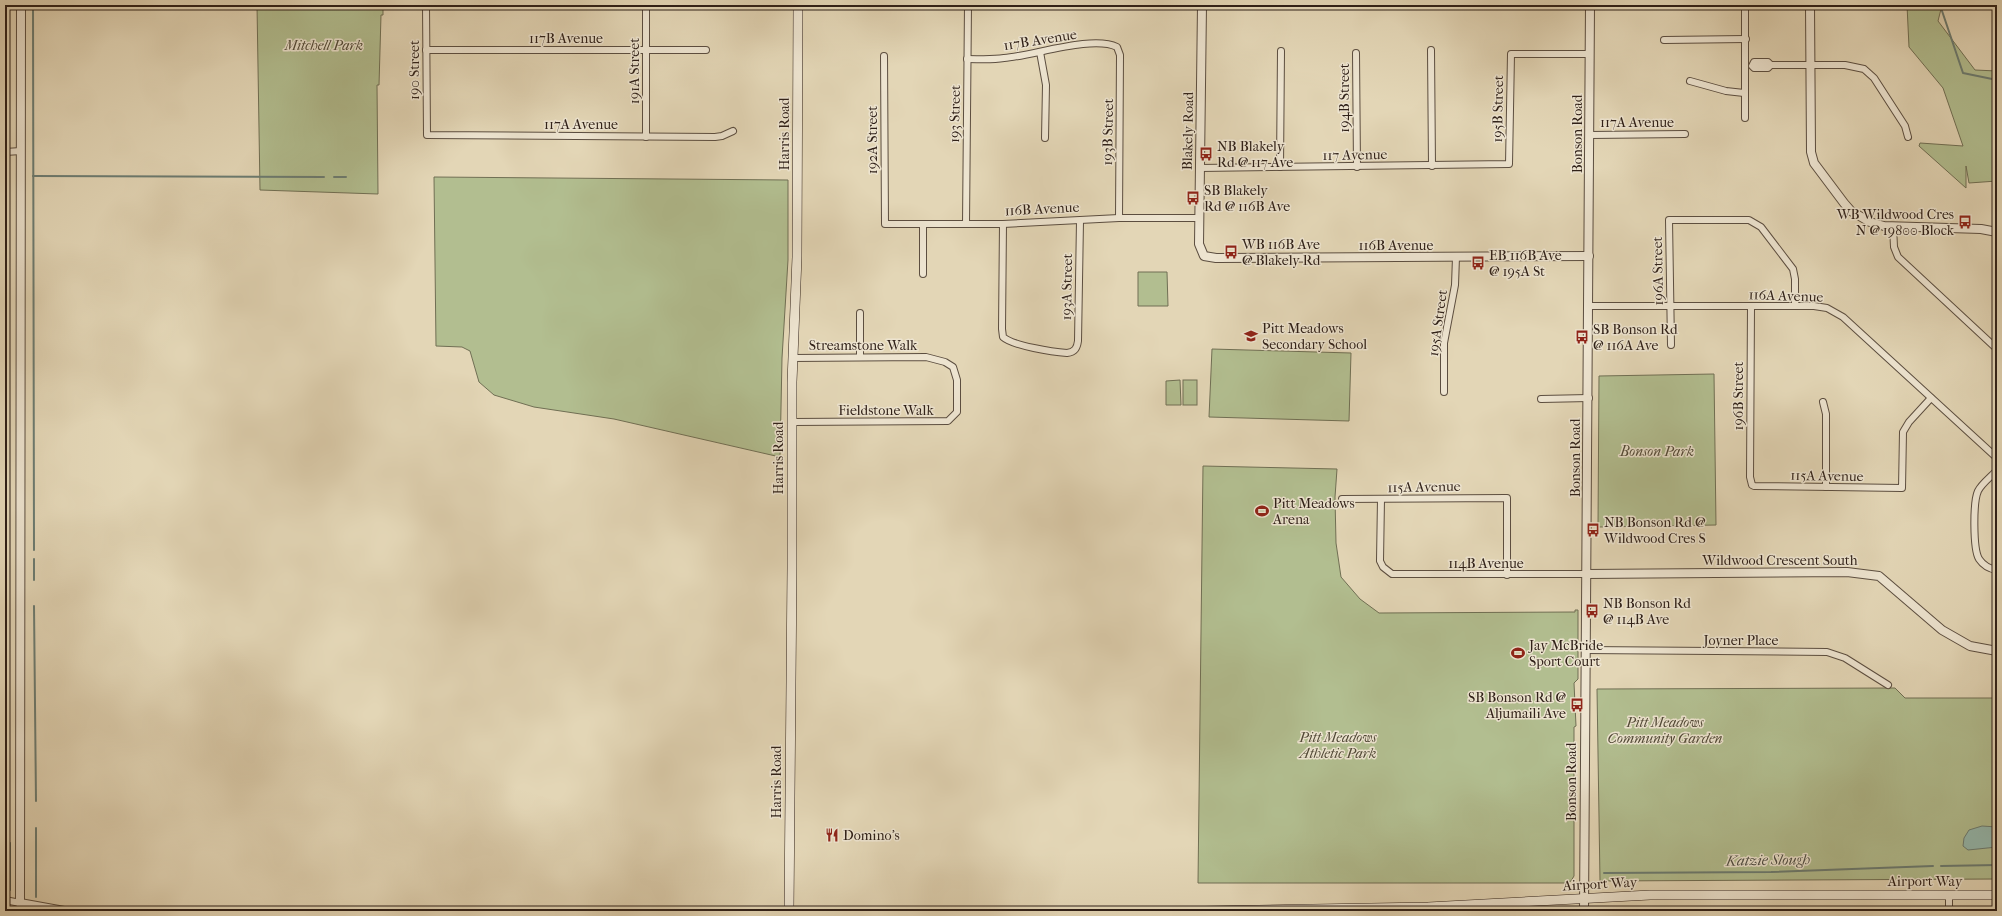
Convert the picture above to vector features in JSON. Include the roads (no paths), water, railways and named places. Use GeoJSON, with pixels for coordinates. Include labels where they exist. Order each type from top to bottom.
{"type":"FeatureCollection","features":[{"type":"Feature","properties":{"kind":"main road","name":"Harris Road"},"geometry":{"type":"LineString","coordinates":[[789,911],[792,358],[797,257],[798,5]]}},
{"type":"Feature","properties":{"kind":"main road","name":"Airport Way"},"geometry":{"type":"LineString","coordinates":[[1205,911],[1428,907],[1650,895],[1997,895]]}},
{"type":"Feature","properties":{"kind":"street"},"geometry":{"type":"LineString","coordinates":[[20,5],[20,903]]}},
{"type":"Feature","properties":{"kind":"street","name":"190 Street"},"geometry":{"type":"LineString","coordinates":[[426,5],[427,135]]}},
{"type":"Feature","properties":{"kind":"street","name":"191A Street"},"geometry":{"type":"LineString","coordinates":[[646,5],[646,137]]}},
{"type":"Feature","properties":{"kind":"street","name":"193 Street"},"geometry":{"type":"LineString","coordinates":[[966,224],[968,5]]}},
{"type":"Feature","properties":{"kind":"street","name":"Blakely Road"},"geometry":{"type":"LineString","coordinates":[[1202,5],[1199,244],[1204,256]]}},
{"type":"Feature","properties":{"kind":"street","name":"Bonson Road"},"geometry":{"type":"LineString","coordinates":[[1584,911],[1585,650],[1589,398],[1590,5]]}},
{"type":"Feature","properties":{"kind":"street"},"geometry":{"type":"LineString","coordinates":[[1745,5],[1746,39],[1749,66]]}},
{"type":"Feature","properties":{"kind":"street"},"geometry":{"type":"LineString","coordinates":[[1810,5],[1810,142],[1814,163],[1851,211],[1878,225],[1977,228],[1997,232]]}},
{"type":"Feature","properties":{"kind":"street"},"geometry":{"type":"LineString","coordinates":[[1664,40],[1746,39]]}},
{"type":"Feature","properties":{"kind":"street","name":"117B Avenue"},"geometry":{"type":"LineString","coordinates":[[967,59],[1004,58],[1090,44],[1108,44],[1117,46]]}},
{"type":"Feature","properties":{"kind":"street","name":"193B Street"},"geometry":{"type":"LineString","coordinates":[[1117,46],[1120,55],[1119,218]]}},
{"type":"Feature","properties":{"kind":"street","name":"117B Avenue"},"geometry":{"type":"LineString","coordinates":[[426,50],[706,50]]}},
{"type":"Feature","properties":{"kind":"street"},"geometry":{"type":"LineString","coordinates":[[1431,50],[1432,166]]}},
{"type":"Feature","properties":{"kind":"street"},"geometry":{"type":"LineString","coordinates":[[1280,168],[1281,51]]}},
{"type":"Feature","properties":{"kind":"street"},"geometry":{"type":"LineString","coordinates":[[1040,52],[1046,85],[1045,138]]}},
{"type":"Feature","properties":{"kind":"street","name":"194B Street"},"geometry":{"type":"LineString","coordinates":[[1356,53],[1357,167]]}},
{"type":"Feature","properties":{"kind":"street","name":"195B Street"},"geometry":{"type":"LineString","coordinates":[[1509,164],[1511,54],[1590,54]]}},
{"type":"Feature","properties":{"kind":"street","name":"192A Street"},"geometry":{"type":"LineString","coordinates":[[884,56],[885,224]]}},
{"type":"Feature","properties":{"kind":"street"},"geometry":{"type":"LineString","coordinates":[[1745,118],[1744,73],[1754,62],[1768,62],[1771,65],[1850,66],[1867,72],[1874,78],[1905,126],[1908,137]]}},
{"type":"Feature","properties":{"kind":"street"},"geometry":{"type":"LineString","coordinates":[[1690,81],[1726,91],[1744,93]]}},
{"type":"Feature","properties":{"kind":"street","name":"117A Avenue"},"geometry":{"type":"LineString","coordinates":[[427,135],[646,137],[722,136],[733,131]]}},
{"type":"Feature","properties":{"kind":"street","name":"117A Avenue"},"geometry":{"type":"LineString","coordinates":[[1590,135],[1685,134]]}},
{"type":"Feature","properties":{"kind":"street"},"geometry":{"type":"LineString","coordinates":[[5,152],[21,151]]}},
{"type":"Feature","properties":{"kind":"street","name":"117 Avenue"},"geometry":{"type":"LineString","coordinates":[[1200,168],[1509,164]]}},
{"type":"Feature","properties":{"kind":"street","name":"116B Avenue"},"geometry":{"type":"LineString","coordinates":[[885,224],[1003,224],[1119,218],[1200,218]]}},
{"type":"Feature","properties":{"kind":"street","name":"196A Street"},"geometry":{"type":"LineString","coordinates":[[1671,345],[1669,220],[1749,220],[1758,224],[1793,269],[1795,279],[1795,306]]}},
{"type":"Feature","properties":{"kind":"street","name":"193A Street"},"geometry":{"type":"LineString","coordinates":[[1003,224],[1003,336],[1010,341],[1032,347],[1059,352],[1072,352],[1077,346],[1078,341],[1080,221]]}},
{"type":"Feature","properties":{"kind":"street"},"geometry":{"type":"LineString","coordinates":[[923,224],[923,274]]}},
{"type":"Feature","properties":{"kind":"street"},"geometry":{"type":"LineString","coordinates":[[1893,226],[1893,242],[1898,257],[1997,349]]}},
{"type":"Feature","properties":{"kind":"street","name":"116B Avenue"},"geometry":{"type":"LineString","coordinates":[[1204,256],[1216,258],[1589,256]]}},
{"type":"Feature","properties":{"kind":"street","name":"195A Street"},"geometry":{"type":"LineString","coordinates":[[1444,392],[1444,343],[1455,285],[1456,257]]}},
{"type":"Feature","properties":{"kind":"street","name":"116A Avenue"},"geometry":{"type":"LineString","coordinates":[[1589,306],[1821,306],[1843,317],[1997,458]]}},
{"type":"Feature","properties":{"kind":"street","name":"196B Street"},"geometry":{"type":"LineString","coordinates":[[1750,306],[1750,477],[1752,485]]}},
{"type":"Feature","properties":{"kind":"street"},"geometry":{"type":"LineString","coordinates":[[860,313],[860,357]]}},
{"type":"Feature","properties":{"kind":"street","name":"Streamstone Walk"},"geometry":{"type":"LineString","coordinates":[[792,358],[920,356],[945,362],[955,370],[957,393]]}},
{"type":"Feature","properties":{"kind":"street","name":"Fieldstone Walk"},"geometry":{"type":"LineString","coordinates":[[792,422],[944,422],[952,418],[957,412],[957,393]]}},
{"type":"Feature","properties":{"kind":"street"},"geometry":{"type":"LineString","coordinates":[[1541,399],[1589,398]]}},
{"type":"Feature","properties":{"kind":"street","name":"115A Avenue"},"geometry":{"type":"LineString","coordinates":[[1752,485],[1758,487],[1902,488],[1903,432],[1909,422],[1931,398]]}},
{"type":"Feature","properties":{"kind":"street"},"geometry":{"type":"LineString","coordinates":[[1823,402],[1826,414],[1826,487]]}},
{"type":"Feature","properties":{"kind":"street"},"geometry":{"type":"LineString","coordinates":[[1997,470],[1981,487],[1976,499],[1976,550],[1982,563],[1997,570]]}},
{"type":"Feature","properties":{"kind":"street","name":"115A Avenue"},"geometry":{"type":"LineString","coordinates":[[1342,500],[1507,498],[1507,575]]}},
{"type":"Feature","properties":{"kind":"street","name":"114B Avenue"},"geometry":{"type":"LineString","coordinates":[[1381,499],[1380,561],[1387,571],[1398,575],[1586,574]]}},
{"type":"Feature","properties":{"kind":"street","name":"Wildwood Crescent South"},"geometry":{"type":"LineString","coordinates":[[1586,574],[1847,572],[1879,576],[1942,630],[1970,646],[1997,651]]}},
{"type":"Feature","properties":{"kind":"street","name":"Joyner Place"},"geometry":{"type":"LineString","coordinates":[[1585,650],[1828,652],[1845,658],[1888,685]]}},
{"type":"Feature","properties":{"kind":"street"},"geometry":{"type":"LineString","coordinates":[[1949,895],[1949,911]]}},
{"type":"Feature","properties":{"kind":"street"},"geometry":{"type":"LineString","coordinates":[[5,900],[64,911]]}},
{"type":"Feature","properties":{"kind":"water"},"geometry":{"type":"Polygon","coordinates":[[[1982,826],[1997,827],[1997,847],[1968,850],[1963,846],[1964,838],[1969,830],[1982,826]]]}},
{"type":"Feature","properties":{"kind":"waterway"},"geometry":{"type":"LineString","coordinates":[[33,5],[34,550]]}},
{"type":"Feature","properties":{"kind":"waterway"},"geometry":{"type":"LineString","coordinates":[[1940,5],[1963,73],[1997,80]]}},
{"type":"Feature","properties":{"kind":"waterway"},"geometry":{"type":"LineString","coordinates":[[33,176],[324,177]]}},
{"type":"Feature","properties":{"kind":"waterway"},"geometry":{"type":"LineString","coordinates":[[334,177],[346,177]]}},
{"type":"Feature","properties":{"kind":"waterway"},"geometry":{"type":"LineString","coordinates":[[34,559],[34,580]]}},
{"type":"Feature","properties":{"kind":"waterway"},"geometry":{"type":"LineString","coordinates":[[34,606],[36,801]]}},
{"type":"Feature","properties":{"kind":"waterway"},"geometry":{"type":"LineString","coordinates":[[36,828],[36,897]]}},
{"type":"Feature","properties":{"kind":"waterway"},"geometry":{"type":"LineString","coordinates":[[10,843],[10,890]]}},
{"type":"Feature","properties":{"kind":"waterway","name":"Katzie Slough"},"geometry":{"type":"LineString","coordinates":[[1941,866],[1997,865]]}},
{"type":"Feature","properties":{"kind":"waterway","name":"Katzie Slough"},"geometry":{"type":"LineString","coordinates":[[1604,873],[1771,872],[1933,866]]}},
{"type":"Feature","properties":{"kind":"place","name":"NB Blakely Rd @ 117 Ave"},"geometry":{"type":"Point","coordinates":[1206,154]}},
{"type":"Feature","properties":{"kind":"place","name":"SB Blakely Rd @ 116B Ave"},"geometry":{"type":"Point","coordinates":[1193,198]}},
{"type":"Feature","properties":{"kind":"place","name":"WB Wildwood Cres N @ 19800 Block"},"geometry":{"type":"Point","coordinates":[1965,222]}},
{"type":"Feature","properties":{"kind":"place","name":"WB 116B Ave @ Blakely Rd"},"geometry":{"type":"Point","coordinates":[1231,252]}},
{"type":"Feature","properties":{"kind":"place","name":"EB 116B Ave @ 195A St"},"geometry":{"type":"Point","coordinates":[1478,263]}},
{"type":"Feature","properties":{"kind":"place","name":"Pitt Meadows Secondary School"},"geometry":{"type":"Point","coordinates":[1251,336]}},
{"type":"Feature","properties":{"kind":"place","name":"SB Bonson Rd @ 116A Ave"},"geometry":{"type":"Point","coordinates":[1582,337]}},
{"type":"Feature","properties":{"kind":"place","name":"Pitt Meadows Arena"},"geometry":{"type":"Point","coordinates":[1262,511]}},
{"type":"Feature","properties":{"kind":"place","name":"NB Bonson Rd @ Wildwood Cres S"},"geometry":{"type":"Point","coordinates":[1593,530]}},
{"type":"Feature","properties":{"kind":"place","name":"NB Bonson Rd @ 114B Ave"},"geometry":{"type":"Point","coordinates":[1592,611]}},
{"type":"Feature","properties":{"kind":"place","name":"Jay McBride Sport Court"},"geometry":{"type":"Point","coordinates":[1518,653]}},
{"type":"Feature","properties":{"kind":"place","name":"SB Bonson Rd @ Aljumaili Ave"},"geometry":{"type":"Point","coordinates":[1577,705]}},
{"type":"Feature","properties":{"kind":"place","name":"Domino's"},"geometry":{"type":"Point","coordinates":[832,835]}},
{"type":"Feature","properties":{"kind":"park label","name":"Mitchell Park"},"geometry":{"type":"Point","coordinates":[324,45]}},
{"type":"Feature","properties":{"kind":"park label","name":"Bonson Park"},"geometry":{"type":"Point","coordinates":[1657,451]}},
{"type":"Feature","properties":{"kind":"park label","name":"Pitt Meadows Community Garden"},"geometry":{"type":"Point","coordinates":[1665,730]}},
{"type":"Feature","properties":{"kind":"park label","name":"Pitt Meadows Athletic Park"},"geometry":{"type":"Point","coordinates":[1338,746]}}]}
